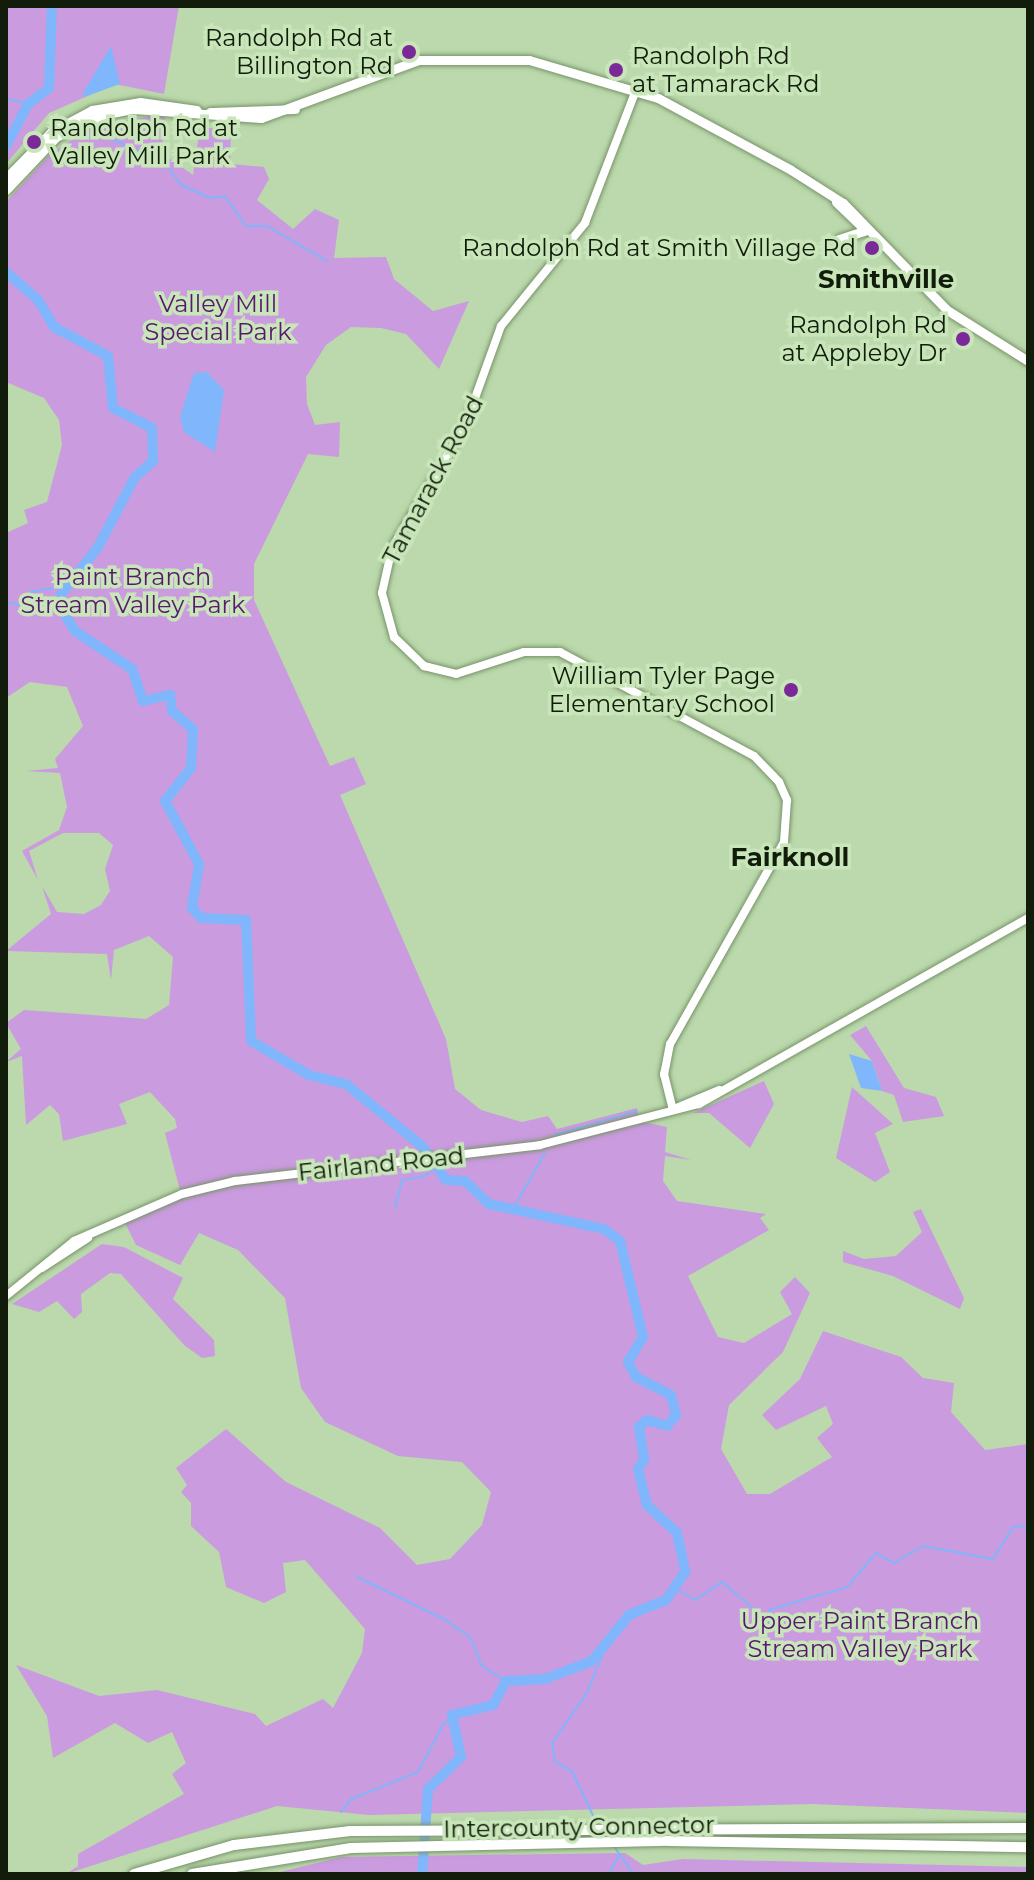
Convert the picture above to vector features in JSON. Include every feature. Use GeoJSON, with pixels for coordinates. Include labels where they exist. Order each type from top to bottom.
{"type":"FeatureCollection","features":[{"type":"Feature","properties":{"kind":"highway","name":"Intercounty Connector"},"geometry":{"type":"LineString","coordinates":[[134,1874],[234,1845],[350,1831],[670,1825],[1028,1828]]}},
{"type":"Feature","properties":{"kind":"highway","name":"Intercounty Connector"},"geometry":{"type":"LineString","coordinates":[[192,1874],[351,1848],[670,1841],[1028,1847]]}},
{"type":"Feature","properties":{"kind":"main road"},"geometry":{"type":"LineString","coordinates":[[6,190],[56,137],[94,117],[134,109],[247,119],[295,109],[396,67],[450,56],[529,60],[636,90],[695,115],[836,202],[947,310],[1028,361]]}},
{"type":"Feature","properties":{"kind":"main road"},"geometry":{"type":"LineString","coordinates":[[6,178],[58,127],[108,106],[153,102],[237,114],[295,109]]}},
{"type":"Feature","properties":{"kind":"main road"},"geometry":{"type":"LineString","coordinates":[[839,239],[866,230]]}},
{"type":"Feature","properties":{"kind":"street","name":"Tamarack Road"},"geometry":{"type":"LineString","coordinates":[[636,90],[585,223],[501,326],[466,423],[392,548],[382,593],[394,637],[424,666],[456,674],[524,652],[560,652],[754,756],[779,782],[787,800],[784,842],[670,1044],[664,1074],[673,1109]]}},
{"type":"Feature","properties":{"kind":"street","name":"Fairland Road"},"geometry":{"type":"LineString","coordinates":[[6,1296],[39,1269],[94,1232],[163,1200],[235,1181],[454,1157],[562,1140],[673,1109],[724,1090],[1028,918]]}},
{"type":"Feature","properties":{"kind":"green space"},"geometry":{"type":"Polygon","coordinates":[[[6,6],[179,6],[164,94],[115,84],[49,113],[6,164],[6,6]]]}},
{"type":"Feature","properties":{"kind":"green space"},"geometry":{"type":"Polygon","coordinates":[[[165,114],[162,153],[193,175],[200,127],[231,130],[230,164],[264,167],[269,179],[257,200],[293,229],[315,209],[339,220],[334,258],[386,257],[394,279],[433,311],[469,301],[439,369],[406,334],[381,328],[351,327],[326,345],[306,377],[307,404],[315,425],[340,422],[339,457],[308,454],[254,564],[254,600],[330,766],[354,757],[366,784],[340,795],[446,1039],[455,1089],[481,1110],[522,1122],[548,1116],[557,1129],[637,1108],[639,1121],[667,1127],[665,1152],[691,1160],[665,1156],[663,1181],[677,1201],[766,1214],[760,1218],[769,1230],[688,1276],[718,1337],[744,1343],[792,1314],[780,1292],[795,1277],[810,1293],[783,1352],[729,1405],[721,1449],[747,1494],[770,1494],[832,1457],[817,1438],[833,1424],[826,1406],[776,1430],[762,1415],[800,1379],[823,1331],[901,1357],[923,1378],[954,1383],[951,1412],[985,1450],[1028,1444],[1028,1813],[812,1804],[369,1815],[277,1806],[66,1874],[78,1866],[78,1854],[184,1794],[172,1774],[186,1763],[172,1732],[148,1743],[115,1723],[53,1758],[47,1716],[16,1665],[99,1696],[157,1690],[255,1714],[266,1726],[323,1699],[333,1708],[362,1653],[365,1629],[305,1560],[283,1563],[286,1592],[264,1603],[226,1587],[219,1552],[191,1526],[191,1503],[181,1492],[187,1485],[176,1468],[226,1429],[286,1482],[380,1528],[417,1565],[450,1559],[482,1525],[491,1492],[462,1462],[398,1456],[325,1422],[301,1388],[285,1298],[238,1250],[199,1233],[180,1265],[136,1245],[122,1217],[181,1194],[165,1133],[177,1128],[175,1119],[150,1092],[119,1104],[127,1124],[63,1141],[59,1114],[50,1105],[26,1125],[22,1056],[6,1062],[21,1049],[6,1023],[24,1010],[146,1019],[169,1005],[173,957],[149,936],[114,950],[111,980],[107,954],[6,951],[51,914],[42,886],[57,912],[84,914],[101,905],[110,891],[105,869],[113,845],[99,833],[63,833],[29,851],[38,880],[22,851],[59,830],[67,807],[60,773],[26,771],[58,768],[55,759],[83,726],[67,687],[30,682],[6,698],[6,533],[28,523],[24,510],[47,502],[62,445],[59,420],[44,398],[6,382],[6,202],[50,154],[94,126],[165,114]]]}},
{"type":"Feature","properties":{"kind":"green space"},"geometry":{"type":"Polygon","coordinates":[[[866,1026],[904,1088],[936,1097],[944,1116],[903,1122],[894,1095],[882,1091],[872,1061],[850,1035],[866,1026]]]}},
{"type":"Feature","properties":{"kind":"green space"},"geometry":{"type":"Polygon","coordinates":[[[764,1081],[774,1104],[750,1148],[709,1113],[693,1113],[764,1081]]]}},
{"type":"Feature","properties":{"kind":"green space"},"geometry":{"type":"Polygon","coordinates":[[[852,1087],[893,1124],[875,1133],[890,1172],[875,1182],[836,1158],[852,1087]]]}},
{"type":"Feature","properties":{"kind":"green space"},"geometry":{"type":"Polygon","coordinates":[[[921,1209],[964,1298],[960,1309],[893,1276],[843,1262],[843,1251],[864,1259],[896,1256],[922,1232],[913,1212],[921,1209]]]}},
{"type":"Feature","properties":{"kind":"green space"},"geometry":{"type":"Polygon","coordinates":[[[102,1244],[124,1247],[183,1278],[173,1299],[214,1340],[215,1356],[202,1358],[184,1345],[121,1274],[110,1273],[81,1294],[82,1312],[74,1319],[57,1301],[39,1312],[12,1304],[102,1244]]]}},
{"type":"Feature","properties":{"kind":"green space"},"geometry":{"type":"Polygon","coordinates":[[[625,1853],[643,1865],[683,1859],[1028,1867],[1028,1874],[272,1874],[341,1857],[625,1853]]]}},
{"type":"Feature","properties":{"kind":"water"},"geometry":{"type":"Polygon","coordinates":[[[111,46],[120,84],[84,97],[83,93],[111,46]]]}},
{"type":"Feature","properties":{"kind":"water"},"geometry":{"type":"Polygon","coordinates":[[[207,372],[224,390],[215,452],[184,432],[180,417],[194,373],[207,372]]]}},
{"type":"Feature","properties":{"kind":"water"},"geometry":{"type":"Polygon","coordinates":[[[849,1054],[872,1061],[882,1091],[861,1088],[849,1054]]]}},
{"type":"Feature","properties":{"kind":"waterway"},"geometry":{"type":"LineString","coordinates":[[6,146],[28,104],[49,88],[52,6]]}},
{"type":"Feature","properties":{"kind":"waterway"},"geometry":{"type":"LineString","coordinates":[[6,98],[28,104]]}},
{"type":"Feature","properties":{"kind":"waterway"},"geometry":{"type":"LineString","coordinates":[[92,131],[163,161],[181,185],[210,198],[225,196],[246,226],[267,226],[327,261]]}},
{"type":"Feature","properties":{"kind":"waterway"},"geometry":{"type":"LineString","coordinates":[[6,272],[38,300],[54,327],[108,356],[113,408],[152,428],[153,461],[135,477],[98,547],[60,596],[61,608],[75,631],[132,669],[143,701],[170,695],[172,711],[193,729],[191,768],[165,801],[199,864],[192,908],[201,918],[246,920],[251,1041],[309,1075],[346,1084],[423,1147],[446,1180],[465,1181],[489,1204],[604,1229],[620,1241],[643,1337],[628,1362],[636,1377],[671,1395],[676,1415],[667,1426],[647,1420],[639,1427],[644,1460],[638,1469],[647,1505],[677,1533],[685,1572],[666,1600],[629,1615],[592,1661],[545,1679],[506,1681],[493,1705],[452,1715],[461,1757],[428,1789],[422,1874]]}},
{"type":"Feature","properties":{"kind":"waterway"},"geometry":{"type":"LineString","coordinates":[[6,602],[23,606],[30,592],[67,586]]}},
{"type":"Feature","properties":{"kind":"waterway"},"geometry":{"type":"LineString","coordinates":[[555,1135],[637,1111]]}},
{"type":"Feature","properties":{"kind":"waterway"},"geometry":{"type":"LineString","coordinates":[[513,1209],[545,1153]]}},
{"type":"Feature","properties":{"kind":"waterway"},"geometry":{"type":"LineString","coordinates":[[395,1208],[402,1180],[425,1176],[435,1166]]}},
{"type":"Feature","properties":{"kind":"waterway"},"geometry":{"type":"LineString","coordinates":[[671,1586],[695,1600],[722,1582],[769,1622],[769,1610],[847,1587],[876,1553],[894,1563],[923,1546],[993,1559],[1013,1527],[1028,1526]]}},
{"type":"Feature","properties":{"kind":"waterway"},"geometry":{"type":"LineString","coordinates":[[357,1577],[446,1620],[471,1638],[482,1666],[506,1681]]}},
{"type":"Feature","properties":{"kind":"waterway"},"geometry":{"type":"LineString","coordinates":[[597,1824],[572,1771],[555,1762],[552,1743],[587,1693],[608,1641]]}},
{"type":"Feature","properties":{"kind":"waterway"},"geometry":{"type":"LineString","coordinates":[[341,1812],[351,1799],[418,1772],[444,1723],[453,1720]]}},
{"type":"Feature","properties":{"kind":"waterway"},"geometry":{"type":"LineString","coordinates":[[613,1845],[633,1874]]}},
{"type":"Feature","properties":{"kind":"waterway"},"geometry":{"type":"LineString","coordinates":[[609,1874],[620,1854]]}},
{"type":"Feature","properties":{"kind":"place","name":"Randolph Rd at Billington Rd"},"geometry":{"type":"Point","coordinates":[409,52]}},
{"type":"Feature","properties":{"kind":"place","name":"Randolph Rd at Tamarack Rd"},"geometry":{"type":"Point","coordinates":[616,70]}},
{"type":"Feature","properties":{"kind":"place","name":"Randolph Rd at Valley Mill Park"},"geometry":{"type":"Point","coordinates":[34,142]}},
{"type":"Feature","properties":{"kind":"place","name":"Randolph Rd at Smith Village Rd"},"geometry":{"type":"Point","coordinates":[872,248]}},
{"type":"Feature","properties":{"kind":"place","name":"Randolph Rd at Appleby Dr"},"geometry":{"type":"Point","coordinates":[963,339]}},
{"type":"Feature","properties":{"kind":"place","name":"William Tyler Page Elementary School"},"geometry":{"type":"Point","coordinates":[791,690]}},
{"type":"Feature","properties":{"kind":"district","name":"Smithville"},"geometry":{"type":"Point","coordinates":[886,280]}},
{"type":"Feature","properties":{"kind":"district","name":"Fairknoll"},"geometry":{"type":"Point","coordinates":[790,858]}},
{"type":"Feature","properties":{"kind":"park label","name":"Valley Mill Special Park"},"geometry":{"type":"Point","coordinates":[218,318]}},
{"type":"Feature","properties":{"kind":"park label","name":"Paint Branch Stream Valley Park"},"geometry":{"type":"Point","coordinates":[133,591]}},
{"type":"Feature","properties":{"kind":"park label","name":"Upper Paint Branch Stream Valley Park"},"geometry":{"type":"Point","coordinates":[860,1635]}}]}
